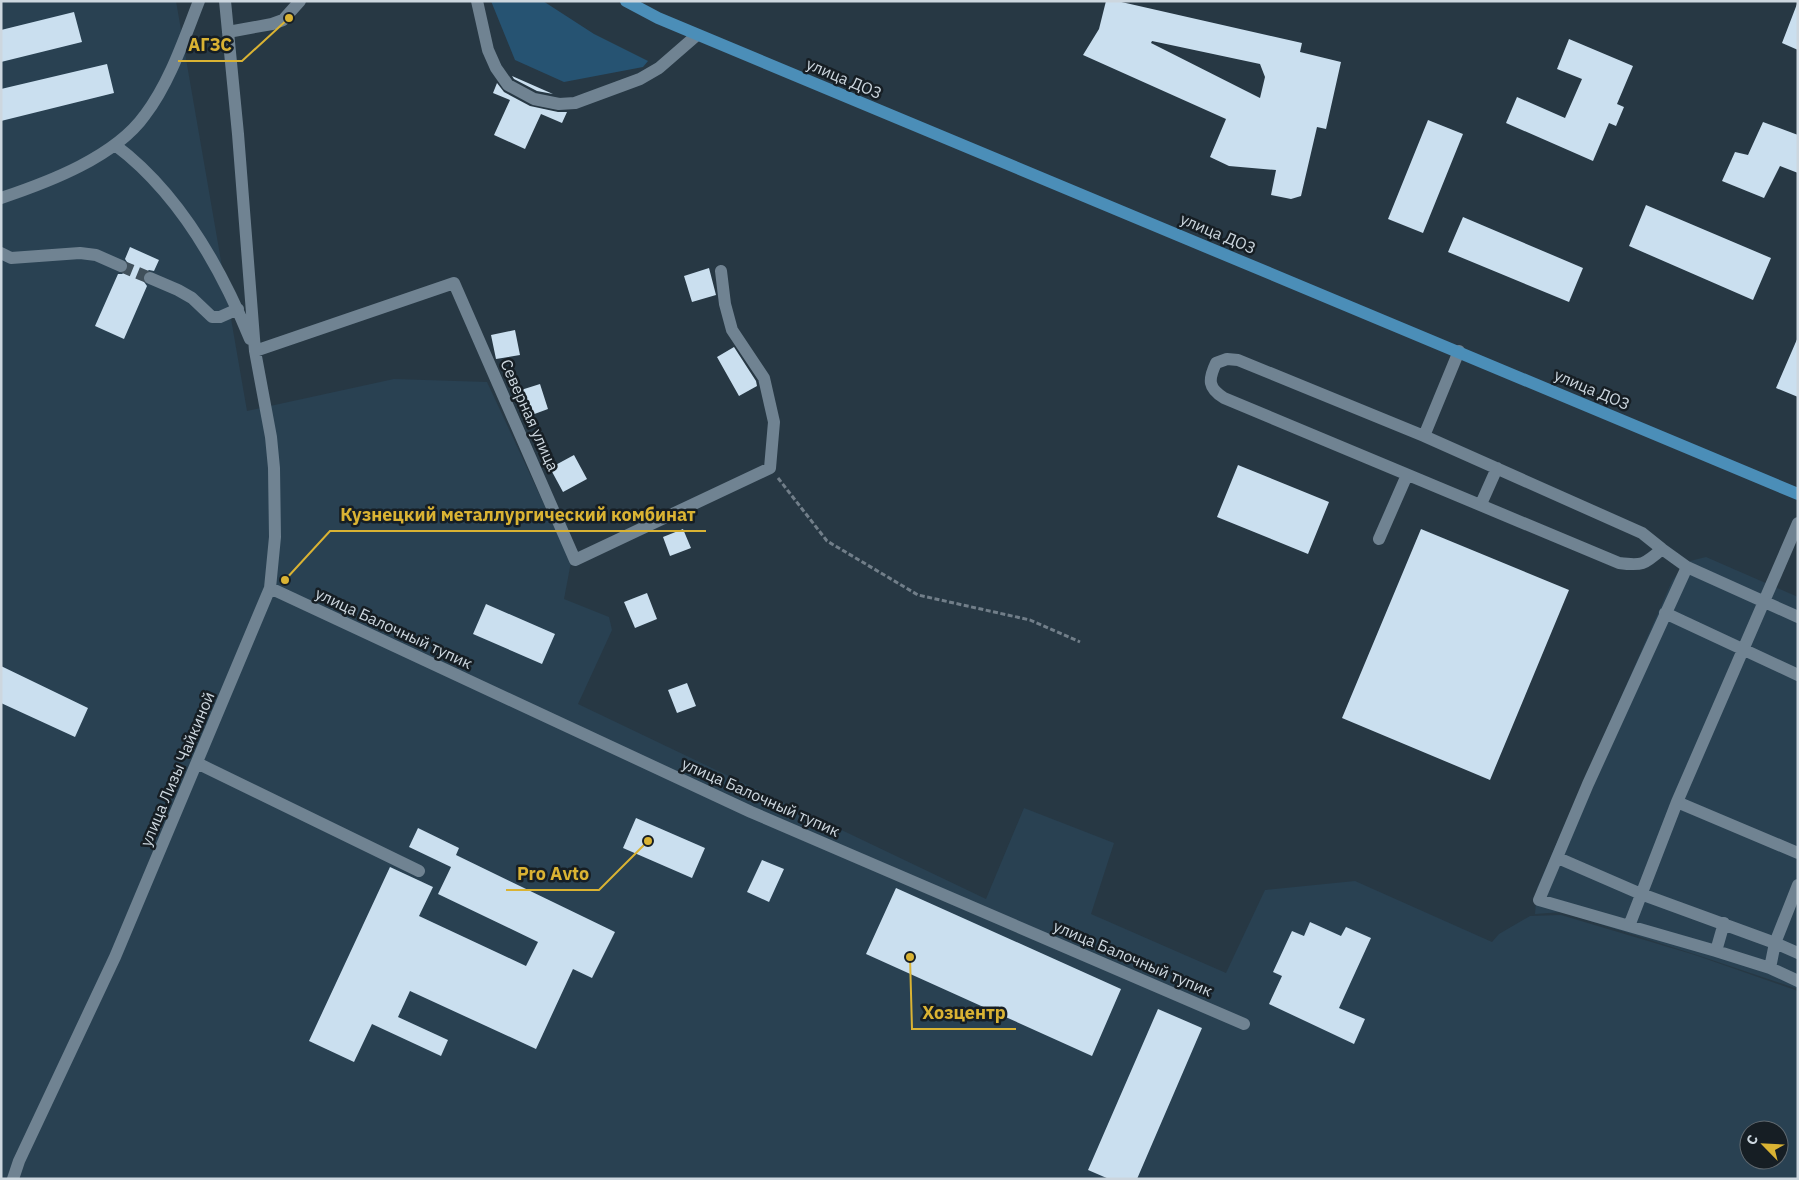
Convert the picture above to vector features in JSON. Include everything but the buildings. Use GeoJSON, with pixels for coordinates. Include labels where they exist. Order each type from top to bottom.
{"type":"FeatureCollection","features":[{"type":"Feature","properties":{"kind":"main road","name":"улица ДОЗ"},"geometry":{"type":"LineString","coordinates":[[632,3],[658,18],[697,35],[1459,351],[1798,494]]}},
{"type":"Feature","properties":{"kind":"street"},"geometry":{"type":"LineString","coordinates":[[1,198],[74,169],[115,145],[145,116],[170,71],[199,1]]}},
{"type":"Feature","properties":{"kind":"street"},"geometry":{"type":"LineString","coordinates":[[225,1],[238,134],[255,351]]}},
{"type":"Feature","properties":{"kind":"street"},"geometry":{"type":"LineString","coordinates":[[228,32],[272,24],[283,20],[300,1]]}},
{"type":"Feature","properties":{"kind":"street"},"geometry":{"type":"LineString","coordinates":[[477,1],[488,50],[496,68],[508,85],[534,99],[559,104],[575,103],[640,79],[658,68],[697,35]]}},
{"type":"Feature","properties":{"kind":"street"},"geometry":{"type":"LineString","coordinates":[[115,145],[136,160],[177,208],[228,287],[255,351]]}},
{"type":"Feature","properties":{"kind":"street"},"geometry":{"type":"LineString","coordinates":[[1,253],[11,258],[80,253],[96,255],[122,266]]}},
{"type":"Feature","properties":{"kind":"street"},"geometry":{"type":"LineString","coordinates":[[721,271],[725,304],[732,330],[764,378],[774,422],[770,468]]}},
{"type":"Feature","properties":{"kind":"street"},"geometry":{"type":"LineString","coordinates":[[150,278],[192,298],[212,316],[220,317],[238,309]]}},
{"type":"Feature","properties":{"kind":"street","name":"Северная улица"},"geometry":{"type":"LineString","coordinates":[[255,351],[454,283],[575,560],[770,468]]}},
{"type":"Feature","properties":{"kind":"street","name":"улица Лизы Чайкиной"},"geometry":{"type":"LineString","coordinates":[[12,1179],[115,957],[270,588],[275,537],[274,468],[271,437],[255,351]]}},
{"type":"Feature","properties":{"kind":"street"},"geometry":{"type":"LineString","coordinates":[[1424,436],[1459,351]]}},
{"type":"Feature","properties":{"kind":"street"},"geometry":{"type":"LineString","coordinates":[[1662,549],[1645,563],[1634,565],[1619,563],[1224,398],[1211,385],[1210,376],[1216,363],[1227,359],[1238,360],[1424,436],[1642,533],[1687,566],[1798,617]]}},
{"type":"Feature","properties":{"kind":"street"},"geometry":{"type":"LineString","coordinates":[[1481,504],[1497,468]]}},
{"type":"Feature","properties":{"kind":"street"},"geometry":{"type":"LineString","coordinates":[[1379,539],[1407,475]]}},
{"type":"Feature","properties":{"kind":"street"},"geometry":{"type":"LineString","coordinates":[[1629,926],[1677,802],[1798,522]]}},
{"type":"Feature","properties":{"kind":"street"},"geometry":{"type":"LineString","coordinates":[[1687,566],[1588,784],[1540,900],[1716,951],[1770,968],[1798,981]]}},
{"type":"Feature","properties":{"kind":"street","name":"улица Балочный тупик"},"geometry":{"type":"LineString","coordinates":[[270,588],[751,812],[1244,1024]]}},
{"type":"Feature","properties":{"kind":"street"},"geometry":{"type":"LineString","coordinates":[[1665,614],[1798,675]]}},
{"type":"Feature","properties":{"kind":"street"},"geometry":{"type":"LineString","coordinates":[[197,763],[419,871]]}},
{"type":"Feature","properties":{"kind":"street"},"geometry":{"type":"LineString","coordinates":[[1677,802],[1798,854]]}},
{"type":"Feature","properties":{"kind":"street"},"geometry":{"type":"LineString","coordinates":[[1558,858],[1641,894],[1724,923],[1798,953]]}},
{"type":"Feature","properties":{"kind":"street"},"geometry":{"type":"LineString","coordinates":[[1770,968],[1775,943],[1796,891]]}},
{"type":"Feature","properties":{"kind":"street"},"geometry":{"type":"LineString","coordinates":[[1716,951],[1724,923]]}},
{"type":"Feature","properties":{"kind":"path"},"geometry":{"type":"LineString","coordinates":[[770,468],[828,541],[918,595],[1030,620],[1080,642]]}},
{"type":"Feature","properties":{"kind":"shaded area"},"geometry":{"type":"Polygon","coordinates":[[[1,1],[176,1],[247,411],[394,379],[487,382],[571,562],[564,599],[609,617],[612,630],[578,704],[986,899],[1024,808],[1114,843],[1091,914],[1226,973],[1265,890],[1355,881],[1492,942],[1499,934],[1530,916],[1561,915],[1695,955],[1798,991],[1798,1179],[1,1179],[1,1]]]}},
{"type":"Feature","properties":{"kind":"shaded area"},"geometry":{"type":"Polygon","coordinates":[[[491,1],[543,1],[594,34],[648,61],[643,67],[564,82],[515,60],[491,1]]]}},
{"type":"Feature","properties":{"kind":"shaded area"},"geometry":{"type":"Polygon","coordinates":[[[1706,557],[1798,597],[1798,989],[1562,912],[1535,914],[1537,888],[1672,581],[1690,561],[1706,557]]]}},
{"type":"Feature","properties":{"kind":"tunnel"},"geometry":{"type":"LineString","coordinates":[[121,266],[150,278]]}},
{"type":"Feature","properties":{"kind":"place","name":"АГЗС"},"geometry":{"type":"Point","coordinates":[289,18]}},
{"type":"Feature","properties":{"kind":"place","name":"Кузнецкий металлургический комбинат"},"geometry":{"type":"Point","coordinates":[285,580]}},
{"type":"Feature","properties":{"kind":"place","name":"Pro Аvto"},"geometry":{"type":"Point","coordinates":[648,841]}},
{"type":"Feature","properties":{"kind":"place","name":"Хозцентр"},"geometry":{"type":"Point","coordinates":[910,957]}}]}
